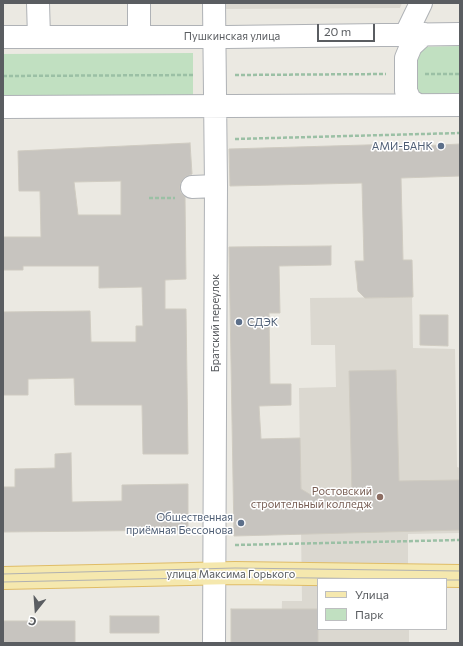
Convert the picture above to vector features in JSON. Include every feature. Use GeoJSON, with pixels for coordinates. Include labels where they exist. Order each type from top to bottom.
{"type":"FeatureCollection","features":[{"type":"Feature","properties":{"kind":"main road","name":"улица Максима Горького"},"geometry":{"type":"LineString","coordinates":[[3,578],[214,573],[460,576]]}},
{"type":"Feature","properties":{"kind":"street"},"geometry":{"type":"LineString","coordinates":[[38,3],[39,37]]}},
{"type":"Feature","properties":{"kind":"street"},"geometry":{"type":"LineString","coordinates":[[139,3],[139,36]]}},
{"type":"Feature","properties":{"kind":"street","name":"Братский переулок"},"geometry":{"type":"LineString","coordinates":[[214,3],[216,106],[214,141],[216,186],[214,643]]}},
{"type":"Feature","properties":{"kind":"street"},"geometry":{"type":"LineString","coordinates":[[418,105],[410,100],[406,91],[406,58],[415,34],[421,3]]}},
{"type":"Feature","properties":{"kind":"street","name":"Пушкинская улица"},"geometry":{"type":"LineString","coordinates":[[3,37],[460,34]]}},
{"type":"Feature","properties":{"kind":"street"},"geometry":{"type":"LineString","coordinates":[[3,107],[460,105]]}},
{"type":"Feature","properties":{"kind":"street"},"geometry":{"type":"LineString","coordinates":[[185,192],[216,186]]}},
{"type":"Feature","properties":{"kind":"path"},"geometry":{"type":"LineString","coordinates":[[234,140],[460,133]]}},
{"type":"Feature","properties":{"kind":"path"},"geometry":{"type":"LineString","coordinates":[[149,198],[185,192]]}},
{"type":"Feature","properties":{"kind":"path"},"geometry":{"type":"LineString","coordinates":[[235,545],[460,540]]}},
{"type":"Feature","properties":{"kind":"shaded area"},"geometry":{"type":"Polygon","coordinates":[[[224,3],[402,3],[400,8],[224,9],[224,3]]]}},
{"type":"Feature","properties":{"kind":"shaded area","name":"Ростовский строительный колледж"},"geometry":{"type":"Polygon","coordinates":[[[412,297],[413,348],[455,349],[457,467],[460,468],[460,533],[408,534],[408,578],[317,578],[317,630],[409,630],[409,643],[281,643],[282,601],[302,601],[299,388],[336,387],[335,345],[311,345],[310,298],[412,297]]]}},
{"type":"Feature","properties":{"kind":"green space"},"geometry":{"type":"Polygon","coordinates":[[[460,46],[460,101],[416,101],[415,47],[460,46]]]}},
{"type":"Feature","properties":{"kind":"green space"},"geometry":{"type":"Polygon","coordinates":[[[193,53],[193,95],[3,96],[3,54],[193,53]]]}},
{"type":"Feature","properties":{"kind":"building"},"geometry":{"type":"Polygon","coordinates":[[[190,143],[192,174],[185,177],[181,182],[180,187],[181,193],[185,197],[186,279],[165,280],[165,309],[186,309],[188,454],[143,454],[142,405],[75,405],[74,378],[28,379],[28,395],[3,395],[3,312],[90,311],[91,342],[136,342],[136,326],[143,326],[142,287],[99,288],[99,266],[23,266],[23,270],[3,270],[3,237],[41,237],[40,191],[19,191],[18,151],[190,143]],[[121,181],[74,182],[78,215],[121,215],[121,181]]]}},
{"type":"Feature","properties":{"kind":"building"},"geometry":{"type":"Polygon","coordinates":[[[399,144],[399,147],[460,144],[460,176],[401,178],[403,260],[412,260],[413,297],[365,298],[358,291],[355,261],[364,261],[362,183],[230,186],[229,149],[399,144]]]}},
{"type":"Feature","properties":{"kind":"building"},"geometry":{"type":"Polygon","coordinates":[[[331,246],[331,265],[279,266],[280,313],[269,313],[270,384],[291,384],[291,405],[259,406],[261,439],[300,438],[301,489],[311,495],[352,494],[349,371],[396,370],[399,481],[460,480],[460,530],[234,536],[229,247],[331,246]]]}},
{"type":"Feature","properties":{"kind":"building"},"geometry":{"type":"Polygon","coordinates":[[[420,315],[448,315],[448,346],[420,345],[420,315]]]}},
{"type":"Feature","properties":{"kind":"building"},"geometry":{"type":"Polygon","coordinates":[[[71,453],[72,502],[122,501],[122,485],[188,484],[188,530],[3,532],[3,487],[15,487],[15,469],[55,468],[55,454],[71,453]]]}},
{"type":"Feature","properties":{"kind":"building"},"geometry":{"type":"Polygon","coordinates":[[[231,609],[317,609],[318,643],[231,643],[231,609]]]}},
{"type":"Feature","properties":{"kind":"building"},"geometry":{"type":"Polygon","coordinates":[[[110,616],[159,616],[159,633],[110,633],[110,616]]]}},
{"type":"Feature","properties":{"kind":"building"},"geometry":{"type":"Polygon","coordinates":[[[3,621],[75,621],[75,643],[3,643],[3,621]]]}},
{"type":"Feature","properties":{"kind":"tram line"},"geometry":{"type":"LineString","coordinates":[[3,574],[235,568],[460,571]]}},
{"type":"Feature","properties":{"kind":"tram line"},"geometry":{"type":"LineString","coordinates":[[3,582],[236,577],[317,578]]}},
{"type":"Feature","properties":{"kind":"tram line"},"geometry":{"type":"LineString","coordinates":[[447,580],[460,580]]}},
{"type":"Feature","properties":{"kind":"place","name":"АМИ-БАНК"},"geometry":{"type":"Point","coordinates":[441,146]}},
{"type":"Feature","properties":{"kind":"place","name":"СДЭК"},"geometry":{"type":"Point","coordinates":[239,322]}},
{"type":"Feature","properties":{"kind":"place","name":"Ростовский строительный колледж"},"geometry":{"type":"Point","coordinates":[380,497]}},
{"type":"Feature","properties":{"kind":"place","name":"Обшественная приёмная Бессонова"},"geometry":{"type":"Point","coordinates":[241,523]}}]}
